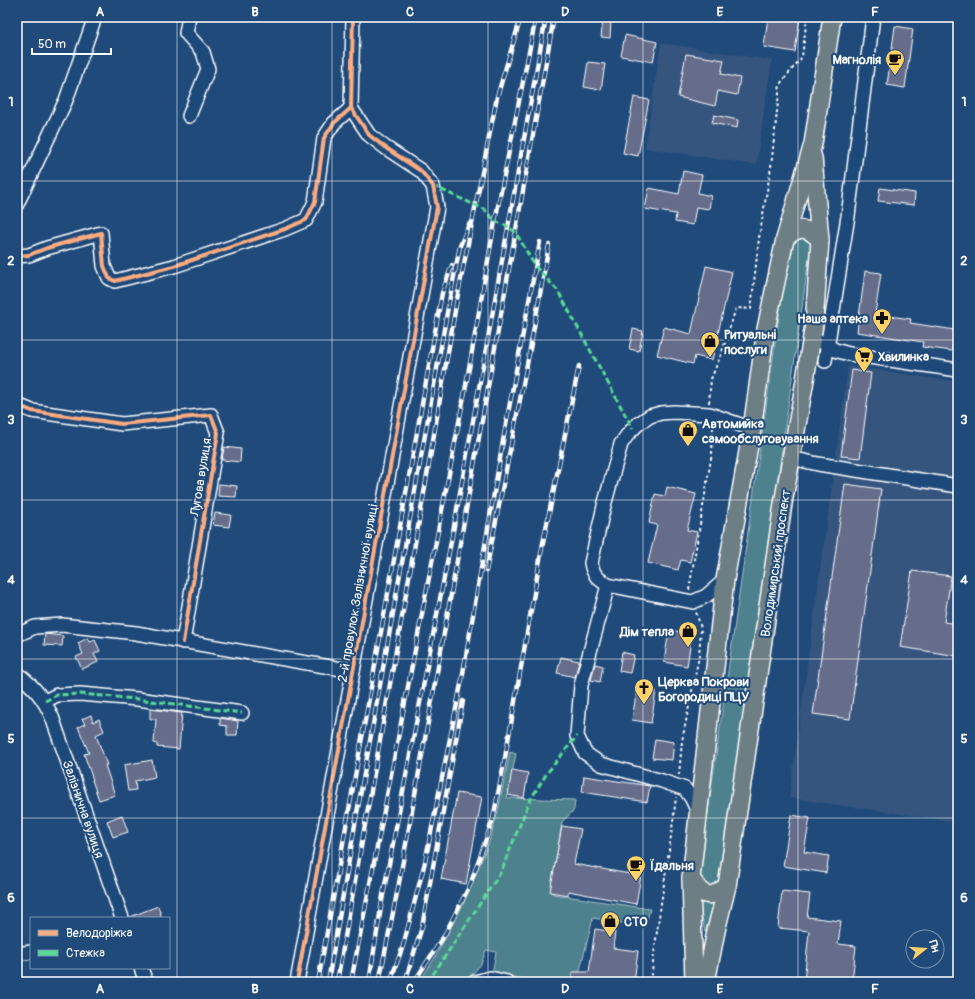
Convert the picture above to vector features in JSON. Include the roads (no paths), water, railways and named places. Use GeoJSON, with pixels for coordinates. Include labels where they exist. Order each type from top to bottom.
{"type":"FeatureCollection","features":[{"type":"Feature","properties":{"kind":"main road","name":"Володимирський проспект"},"geometry":{"type":"LineString","coordinates":[[694,982],[691,878],[725,580],[752,429],[766,329],[785,239],[813,144],[832,17]]}},
{"type":"Feature","properties":{"kind":"main road","name":"Володимирський проспект"},"geometry":{"type":"LineString","coordinates":[[706,982],[727,886],[782,512],[814,324],[820,240],[813,144]]}},
{"type":"Feature","properties":{"kind":"main road"},"geometry":{"type":"LineString","coordinates":[[785,239],[799,229],[806,229],[820,240]]}},
{"type":"Feature","properties":{"kind":"main road"},"geometry":{"type":"LineString","coordinates":[[691,878],[699,891],[704,895],[710,896],[717,894],[727,886]]}},
{"type":"Feature","properties":{"kind":"street"},"geometry":{"type":"LineString","coordinates":[[17,204],[66,100],[95,17]]}},
{"type":"Feature","properties":{"kind":"street"},"geometry":{"type":"LineString","coordinates":[[189,17],[186,33],[203,52],[208,69],[189,116]]}},
{"type":"Feature","properties":{"kind":"street"},"geometry":{"type":"LineString","coordinates":[[17,256],[29,255],[47,248],[101,233],[104,266],[109,278],[115,281],[174,266],[285,229],[306,220],[315,202],[324,138],[334,123],[351,108],[353,17]]}},
{"type":"Feature","properties":{"kind":"street"},"geometry":{"type":"LineString","coordinates":[[825,361],[829,346],[848,216],[873,17]]}},
{"type":"Feature","properties":{"kind":"street","name":"2-й провулок Залізничної вулиці"},"geometry":{"type":"LineString","coordinates":[[297,982],[436,207],[433,186],[421,171],[368,135],[351,108]]}},
{"type":"Feature","properties":{"kind":"street"},"geometry":{"type":"LineString","coordinates":[[814,324],[816,333],[821,341],[848,354],[958,370]]}},
{"type":"Feature","properties":{"kind":"street"},"geometry":{"type":"LineString","coordinates":[[805,380],[825,361],[840,355],[848,354]]}},
{"type":"Feature","properties":{"kind":"street","name":"Лугова вулиця"},"geometry":{"type":"LineString","coordinates":[[17,405],[32,410],[122,424],[211,415],[218,434],[183,642]]}},
{"type":"Feature","properties":{"kind":"street"},"geometry":{"type":"LineString","coordinates":[[725,580],[706,596],[693,602],[608,585],[597,578],[593,572],[591,563],[604,506],[621,444],[638,424],[650,416],[674,412],[710,414],[752,429]]}},
{"type":"Feature","properties":{"kind":"street"},"geometry":{"type":"LineString","coordinates":[[791,458],[958,486]]}},
{"type":"Feature","properties":{"kind":"street"},"geometry":{"type":"LineString","coordinates":[[608,585],[581,685],[577,736],[585,753],[601,764],[685,790],[692,799],[699,814]]}},
{"type":"Feature","properties":{"kind":"street"},"geometry":{"type":"LineString","coordinates":[[17,635],[35,627],[62,625],[136,633],[353,672]]}},
{"type":"Feature","properties":{"kind":"street","name":"Залізнична вулиця"},"geometry":{"type":"LineString","coordinates":[[17,673],[32,685],[45,701],[52,717],[122,917]]}},
{"type":"Feature","properties":{"kind":"street"},"geometry":{"type":"LineString","coordinates":[[45,701],[57,695],[80,694],[137,699],[242,713]]}},
{"type":"Feature","properties":{"kind":"street"},"geometry":{"type":"LineString","coordinates":[[17,954],[30,952]]}},
{"type":"Feature","properties":{"kind":"street"},"geometry":{"type":"LineString","coordinates":[[141,969],[146,982]]}},
{"type":"Feature","properties":{"kind":"street"},"geometry":{"type":"LineString","coordinates":[[475,982],[490,978],[507,982]]}},
{"type":"Feature","properties":{"kind":"railway"},"geometry":{"type":"LineString","coordinates":[[337,982],[457,299],[497,97],[521,17]]}},
{"type":"Feature","properties":{"kind":"railway"},"geometry":{"type":"LineString","coordinates":[[351,982],[465,391],[495,221],[536,17]]}},
{"type":"Feature","properties":{"kind":"railway"},"geometry":{"type":"LineString","coordinates":[[369,982],[383,895],[454,526],[546,17]]}},
{"type":"Feature","properties":{"kind":"railway"},"geometry":{"type":"LineString","coordinates":[[379,982],[399,883],[554,17]]}},
{"type":"Feature","properties":{"kind":"railway"},"geometry":{"type":"LineString","coordinates":[[328,982],[448,307],[460,246],[469,224]]}},
{"type":"Feature","properties":{"kind":"railway"},"geometry":{"type":"LineString","coordinates":[[390,982],[403,946],[425,862],[462,679],[504,435],[540,242]]}},
{"type":"Feature","properties":{"kind":"railway"},"geometry":{"type":"LineString","coordinates":[[486,571],[549,245]]}},
{"type":"Feature","properties":{"kind":"railway"},"geometry":{"type":"LineString","coordinates":[[318,982],[442,293],[452,265]]}},
{"type":"Feature","properties":{"kind":"railway"},"geometry":{"type":"LineString","coordinates":[[414,982],[444,936],[470,885],[493,819],[542,548],[579,366]]}},
{"type":"Feature","properties":{"kind":"railway"},"geometry":{"type":"LineString","coordinates":[[405,982],[422,927],[463,701]]}},
{"type":"Feature","properties":{"kind":"place","name":"Магнолія"},"geometry":{"type":"Point","coordinates":[895,76]}},
{"type":"Feature","properties":{"kind":"place","name":"Наша аптека"},"geometry":{"type":"Point","coordinates":[882,335]}},
{"type":"Feature","properties":{"kind":"place","name":"Ритуальні послуги"},"geometry":{"type":"Point","coordinates":[710,358]}},
{"type":"Feature","properties":{"kind":"place","name":"Хвилинка"},"geometry":{"type":"Point","coordinates":[864,373]}},
{"type":"Feature","properties":{"kind":"place","name":"Автомийка самообслуговування"},"geometry":{"type":"Point","coordinates":[688,447]}},
{"type":"Feature","properties":{"kind":"place","name":"Дім тепла"},"geometry":{"type":"Point","coordinates":[688,648]}},
{"type":"Feature","properties":{"kind":"place","name":"Церква Покрови Богородиці ПЦУ"},"geometry":{"type":"Point","coordinates":[644,705]}},
{"type":"Feature","properties":{"kind":"place","name":"Їдальня"},"geometry":{"type":"Point","coordinates":[636,882]}},
{"type":"Feature","properties":{"kind":"place","name":"СТО"},"geometry":{"type":"Point","coordinates":[610,938]}}]}
